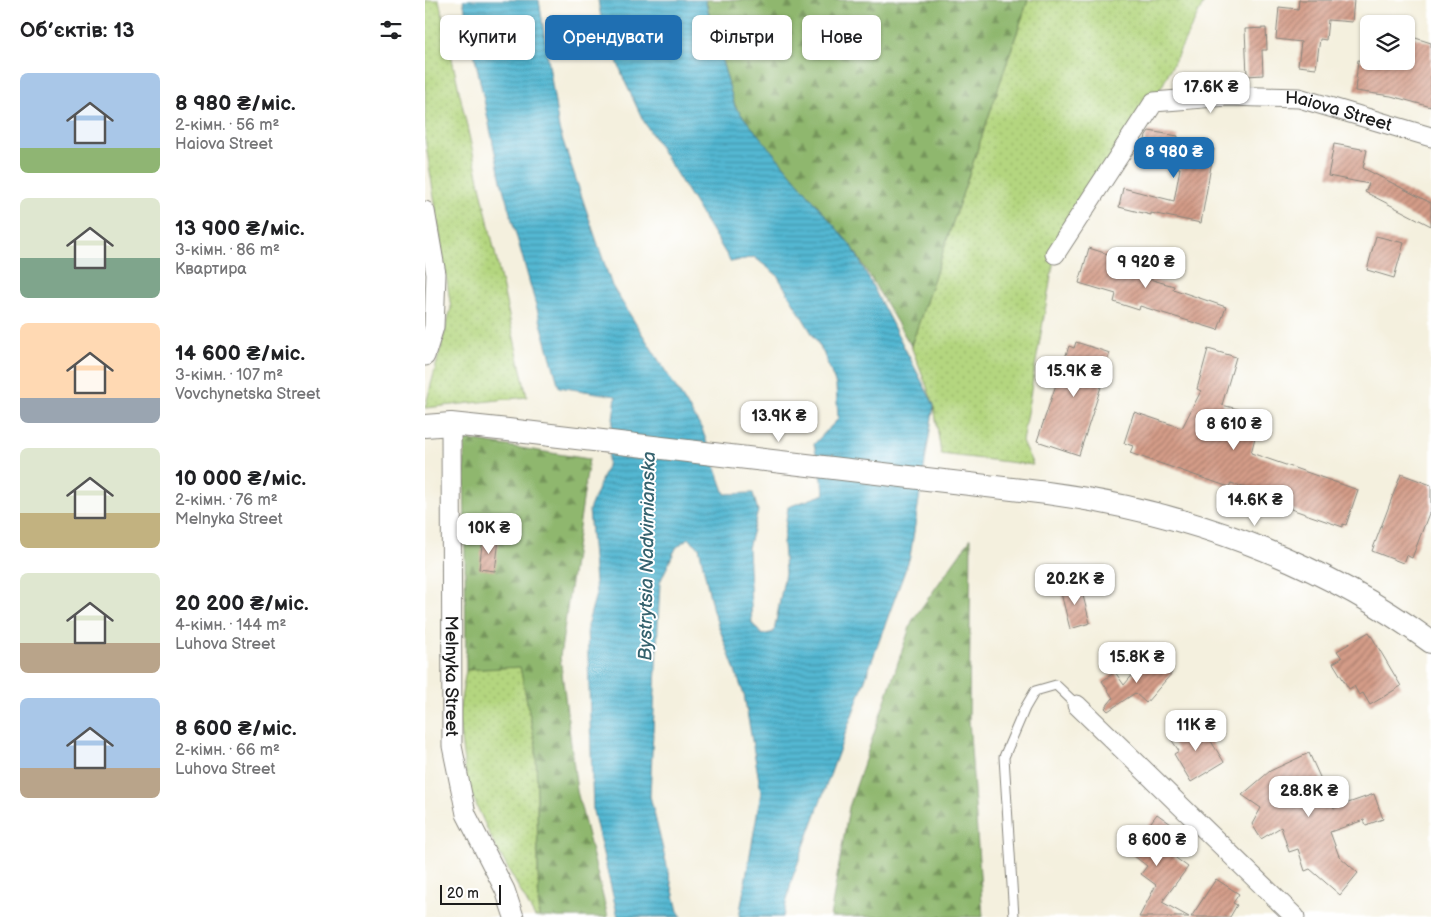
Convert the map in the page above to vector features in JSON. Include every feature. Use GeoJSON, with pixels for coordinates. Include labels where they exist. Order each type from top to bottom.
{"type":"FeatureCollection","features":[{"type":"Feature","properties":{"kind":"street","name":"Haiova Street"},"geometry":{"type":"LineString","coordinates":[[1055,254],[1154,102],[1227,96],[1299,98],[1431,137]]}},
{"type":"Feature","properties":{"kind":"street"},"geometry":{"type":"LineString","coordinates":[[425,211],[436,274],[434,327],[425,356]]}},
{"type":"Feature","properties":{"kind":"street"},"geometry":{"type":"LineString","coordinates":[[425,426],[451,424],[508,430],[1073,496],[1157,514],[1233,538],[1317,571],[1364,597],[1431,642]]}},
{"type":"Feature","properties":{"kind":"street","name":"Melnyka Street"},"geometry":{"type":"LineString","coordinates":[[451,424],[452,746],[466,814],[505,890],[514,917]]}},
{"type":"Feature","properties":{"kind":"street"},"geometry":{"type":"LineString","coordinates":[[1077,705],[1295,917]]}},
{"type":"Feature","properties":{"kind":"lane"},"geometry":{"type":"LineString","coordinates":[[1014,917],[1004,756],[1025,708],[1035,691],[1056,685],[1077,705]]}},
{"type":"Feature","properties":{"kind":"green space"},"geometry":{"type":"Polygon","coordinates":[[[425,0],[439,0],[442,15],[440,15],[440,60],[452,60],[527,397],[425,408],[451,308],[425,138],[425,0]]]}},
{"type":"Feature","properties":{"kind":"green space"},"geometry":{"type":"Polygon","coordinates":[[[705,0],[1028,0],[911,346],[853,248],[735,107],[722,60],[792,60],[792,15],[709,15],[705,0]]]}},
{"type":"Feature","properties":{"kind":"green space"},"geometry":{"type":"Polygon","coordinates":[[[1028,0],[1205,0],[1154,102],[1055,254],[1022,441],[1033,465],[941,454],[934,405],[911,346],[1028,0]]]}},
{"type":"Feature","properties":{"kind":"green space"},"geometry":{"type":"Polygon","coordinates":[[[464,439],[589,459],[560,657],[577,791],[608,917],[539,917],[536,747],[520,667],[466,670],[464,439]]]}},
{"type":"Feature","properties":{"kind":"green space"},"geometry":{"type":"Polygon","coordinates":[[[971,538],[969,720],[983,917],[830,917],[849,807],[912,621],[971,538]]]}},
{"type":"Feature","properties":{"kind":"green space"},"geometry":{"type":"Polygon","coordinates":[[[520,666],[536,747],[539,917],[535,917],[493,842],[467,784],[458,717],[466,670],[520,666]]]}},
{"type":"Feature","properties":{"kind":"water","name":"Bystrytsia Nadvirnianska"},"geometry":{"type":"Polygon","coordinates":[[[463,0],[539,0],[545,39],[545,60],[548,60],[559,129],[612,286],[702,429],[725,494],[753,493],[758,511],[748,548],[752,623],[762,635],[774,632],[785,573],[783,543],[788,507],[825,494],[814,444],[838,419],[836,385],[823,352],[777,275],[754,257],[731,262],[643,120],[625,82],[617,60],[682,60],[682,15],[600,15],[598,0],[705,0],[709,15],[692,15],[692,60],[722,60],[735,107],[853,248],[934,405],[910,557],[792,879],[783,917],[739,917],[761,792],[744,695],[713,611],[699,547],[688,538],[676,548],[660,582],[650,796],[678,911],[682,917],[618,917],[593,811],[587,626],[596,594],[589,510],[607,466],[616,396],[559,387],[501,181],[476,60],[535,60],[535,15],[466,15],[463,0]]]}},
{"type":"Feature","properties":{"kind":"building"},"geometry":{"type":"Polygon","coordinates":[[[1299,0],[1354,0],[1352,22],[1328,20],[1326,40],[1320,39],[1316,68],[1298,66],[1301,42],[1276,39],[1279,7],[1298,9],[1299,0]]]}},
{"type":"Feature","properties":{"kind":"building"},"geometry":{"type":"Polygon","coordinates":[[[1266,28],[1267,50],[1262,50],[1263,75],[1247,76],[1245,29],[1266,28]]]}},
{"type":"Feature","properties":{"kind":"building"},"geometry":{"type":"Polygon","coordinates":[[[1415,38],[1431,43],[1431,107],[1391,96],[1355,91],[1358,60],[1360,60],[1360,70],[1415,70],[1415,38]]]}},
{"type":"Feature","properties":{"kind":"building"},"geometry":{"type":"Polygon","coordinates":[[[1149,131],[1178,136],[1177,143],[1214,149],[1201,223],[1151,213],[1151,215],[1119,207],[1123,188],[1174,201],[1180,168],[1141,161],[1146,135],[1149,131]]]}},
{"type":"Feature","properties":{"kind":"building"},"geometry":{"type":"Polygon","coordinates":[[[1334,144],[1367,150],[1363,168],[1431,203],[1431,226],[1365,192],[1369,184],[1328,176],[1334,144]]]}},
{"type":"Feature","properties":{"kind":"building"},"geometry":{"type":"Polygon","coordinates":[[[1376,236],[1404,243],[1394,278],[1367,270],[1376,236]]]}},
{"type":"Feature","properties":{"kind":"building"},"geometry":{"type":"Polygon","coordinates":[[[1089,248],[1114,256],[1114,254],[1154,261],[1149,279],[1174,286],[1173,289],[1226,307],[1218,330],[1140,306],[1139,310],[1114,302],[1116,294],[1079,283],[1089,248]]]}},
{"type":"Feature","properties":{"kind":"building"},"geometry":{"type":"Polygon","coordinates":[[[1076,342],[1110,353],[1107,361],[1109,362],[1079,455],[1037,441],[1069,346],[1074,348],[1076,342]]]}},
{"type":"Feature","properties":{"kind":"building"},"geometry":{"type":"Polygon","coordinates":[[[1208,349],[1236,357],[1222,405],[1261,415],[1251,453],[1358,490],[1346,525],[1343,524],[1343,527],[1259,498],[1261,493],[1231,483],[1229,487],[1130,453],[1133,446],[1124,443],[1134,412],[1182,428],[1201,391],[1197,389],[1208,349]]]}},
{"type":"Feature","properties":{"kind":"building"},"geometry":{"type":"Polygon","coordinates":[[[1401,474],[1431,485],[1431,508],[1412,558],[1406,555],[1403,563],[1372,551],[1401,474]]]}},
{"type":"Feature","properties":{"kind":"building"},"geometry":{"type":"Polygon","coordinates":[[[483,538],[499,540],[495,571],[479,569],[483,538]]]}},
{"type":"Feature","properties":{"kind":"building"},"geometry":{"type":"Polygon","coordinates":[[[1080,584],[1090,623],[1070,629],[1060,589],[1080,584]]]}},
{"type":"Feature","properties":{"kind":"building"},"geometry":{"type":"Polygon","coordinates":[[[1369,632],[1401,686],[1370,705],[1363,693],[1359,695],[1354,686],[1349,689],[1333,663],[1342,658],[1337,651],[1369,632]]]}},
{"type":"Feature","properties":{"kind":"building"},"geometry":{"type":"Polygon","coordinates":[[[1146,659],[1153,665],[1157,661],[1172,673],[1146,703],[1135,693],[1108,711],[1105,708],[1113,698],[1102,681],[1115,672],[1124,685],[1146,659]]]}},
{"type":"Feature","properties":{"kind":"building"},"geometry":{"type":"Polygon","coordinates":[[[1199,722],[1224,762],[1191,782],[1174,754],[1179,751],[1171,739],[1199,722]]]}},
{"type":"Feature","properties":{"kind":"building"},"geometry":{"type":"Polygon","coordinates":[[[1309,753],[1334,808],[1374,794],[1383,819],[1366,825],[1364,820],[1330,832],[1339,856],[1358,873],[1340,895],[1310,869],[1305,871],[1298,849],[1289,852],[1281,827],[1261,839],[1252,824],[1261,808],[1242,795],[1270,771],[1309,753]]]}},
{"type":"Feature","properties":{"kind":"building"},"geometry":{"type":"Polygon","coordinates":[[[1157,814],[1171,824],[1157,844],[1188,867],[1162,902],[1189,917],[1139,917],[1156,885],[1141,874],[1147,866],[1129,852],[1132,848],[1125,843],[1135,829],[1142,834],[1157,814]]]}},
{"type":"Feature","properties":{"kind":"building"},"geometry":{"type":"Polygon","coordinates":[[[1216,879],[1239,894],[1233,903],[1237,905],[1230,917],[1191,917],[1216,879]]]}}]}
